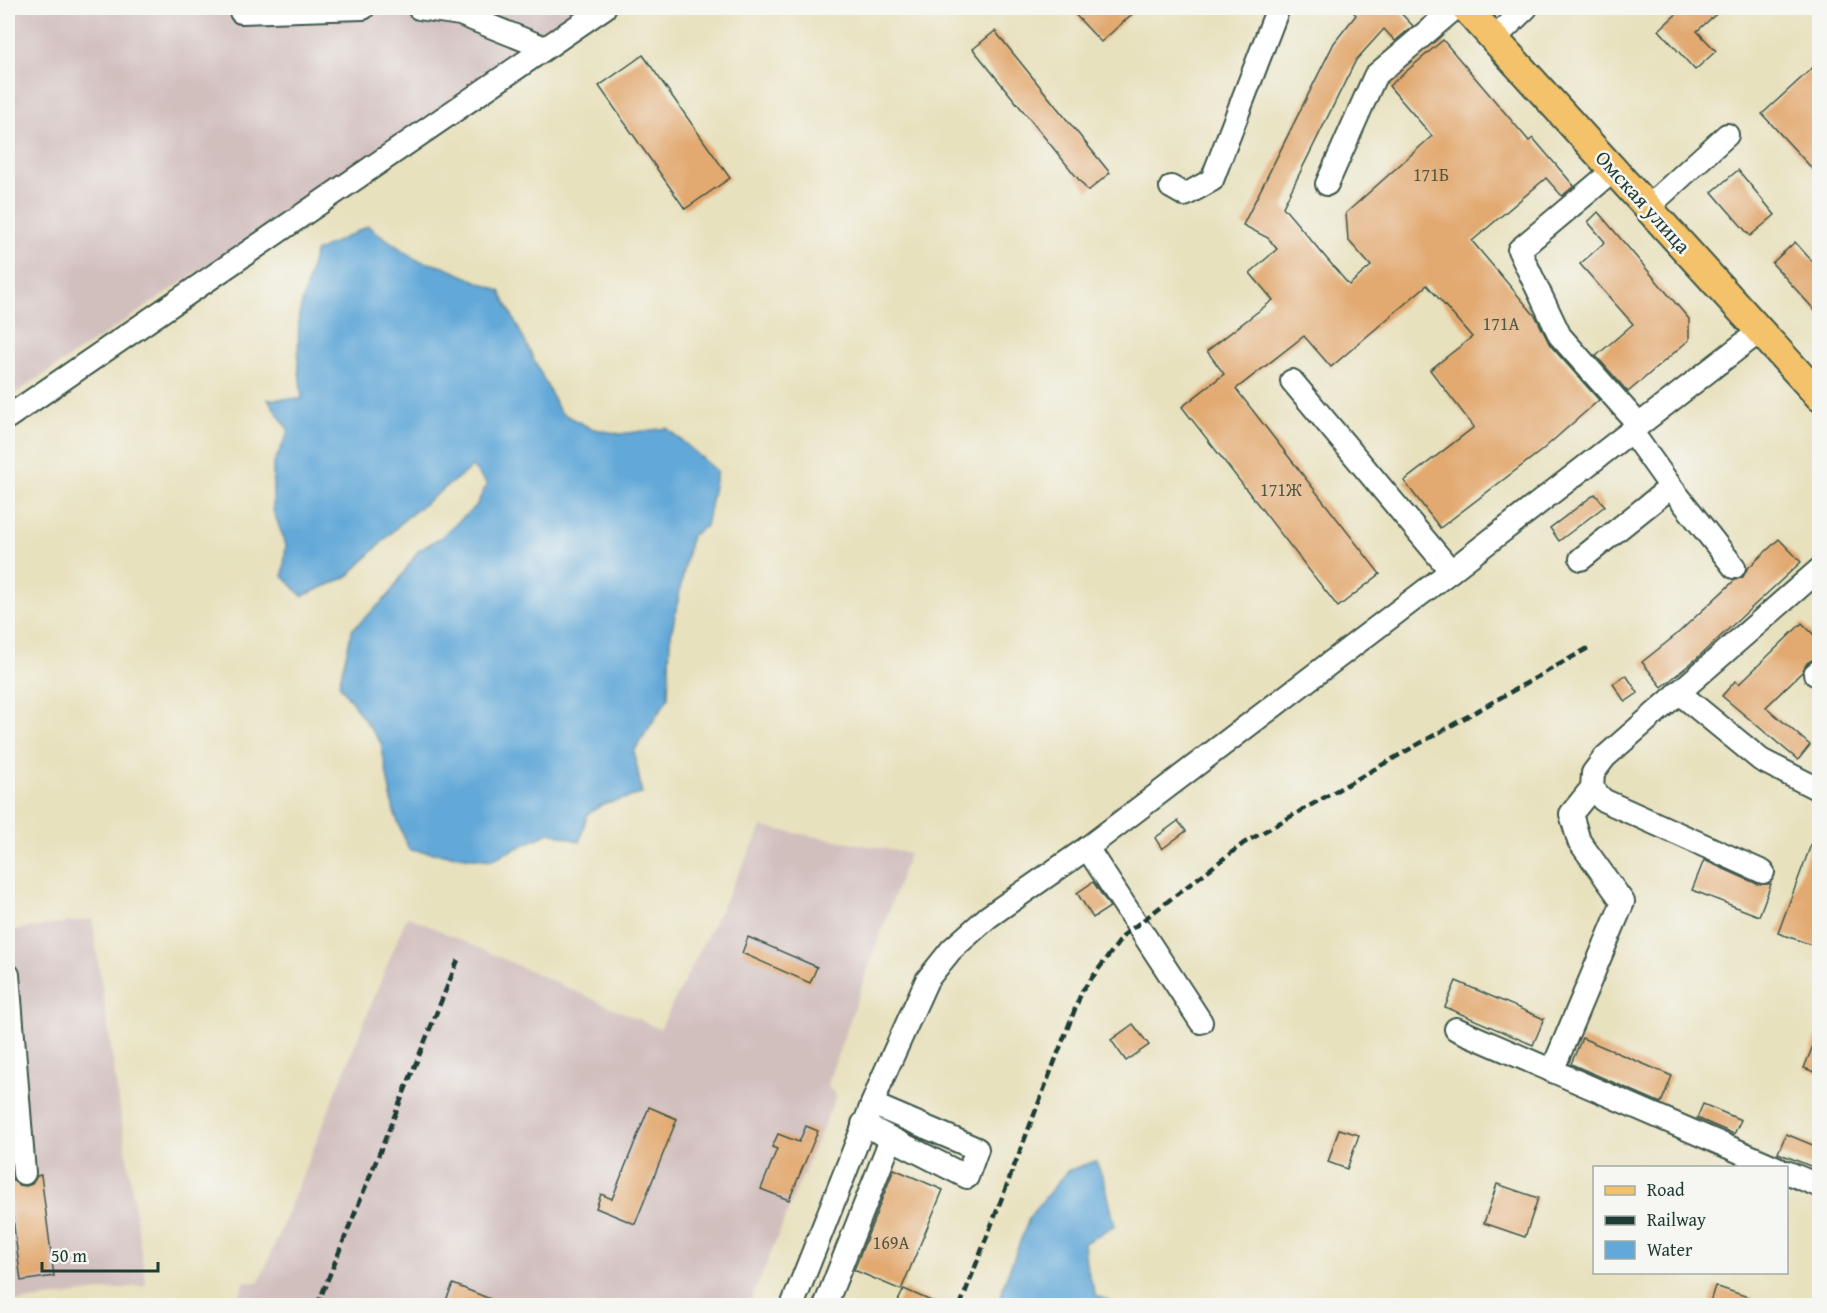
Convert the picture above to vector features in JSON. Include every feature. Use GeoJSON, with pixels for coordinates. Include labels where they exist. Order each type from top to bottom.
{"type":"FeatureCollection","features":[{"type":"Feature","properties":{"kind":"main road","name":"Омская улица"},"geometry":{"type":"LineString","coordinates":[[1466,8],[1760,331],[1816,387]]}},
{"type":"Feature","properties":{"kind":"lane"},"geometry":{"type":"LineString","coordinates":[[241,12],[363,8]]}},
{"type":"Feature","properties":{"kind":"lane"},"geometry":{"type":"LineString","coordinates":[[419,8],[460,14],[545,48]]}},
{"type":"Feature","properties":{"kind":"lane"},"geometry":{"type":"LineString","coordinates":[[8,417],[604,8]]}},
{"type":"Feature","properties":{"kind":"lane"},"geometry":{"type":"LineString","coordinates":[[1171,187],[1185,195],[1212,180],[1278,8]]}},
{"type":"Feature","properties":{"kind":"lane"},"geometry":{"type":"LineString","coordinates":[[1327,184],[1374,76],[1455,8]]}},
{"type":"Feature","properties":{"kind":"lane"},"geometry":{"type":"LineString","coordinates":[[1495,38],[1526,8]]}},
{"type":"Feature","properties":{"kind":"lane"},"geometry":{"type":"LineString","coordinates":[[1648,207],[1727,135]]}},
{"type":"Feature","properties":{"kind":"lane"},"geometry":{"type":"LineString","coordinates":[[1614,170],[1519,249],[1560,336],[1635,428],[1671,487],[1734,567]]}},
{"type":"Feature","properties":{"kind":"lane"},"geometry":{"type":"LineString","coordinates":[[792,1305],[867,1114],[927,980],[951,951],[988,917],[1087,848],[1451,571],[1760,331]]}},
{"type":"Feature","properties":{"kind":"lane"},"geometry":{"type":"LineString","coordinates":[[1292,381],[1451,571]]}},
{"type":"Feature","properties":{"kind":"lane"},"geometry":{"type":"LineString","coordinates":[[1581,559],[1671,487]]}},
{"type":"Feature","properties":{"kind":"lane"},"geometry":{"type":"LineString","coordinates":[[1552,1071],[1623,902],[1579,841],[1571,814],[1592,788],[1593,773],[1605,757],[1820,569]]}},
{"type":"Feature","properties":{"kind":"lane"},"geometry":{"type":"LineString","coordinates":[[1678,692],[1761,760],[1820,790]]}},
{"type":"Feature","properties":{"kind":"lane"},"geometry":{"type":"LineString","coordinates":[[1592,788],[1603,800],[1763,872]]}},
{"type":"Feature","properties":{"kind":"lane"},"geometry":{"type":"LineString","coordinates":[[1087,848],[1201,1022]]}},
{"type":"Feature","properties":{"kind":"lane"},"geometry":{"type":"LineString","coordinates":[[8,975],[24,1173]]}},
{"type":"Feature","properties":{"kind":"lane"},"geometry":{"type":"LineString","coordinates":[[1456,1029],[1775,1166]]}},
{"type":"Feature","properties":{"kind":"lane"},"geometry":{"type":"LineString","coordinates":[[867,1114],[977,1149],[966,1177],[891,1139],[867,1114]]}},
{"type":"Feature","properties":{"kind":"lane"},"geometry":{"type":"LineString","coordinates":[[825,1305],[891,1139]]}},
{"type":"Feature","properties":{"kind":"lane"},"geometry":{"type":"LineString","coordinates":[[1788,1173],[1820,1186]]}},
{"type":"Feature","properties":{"kind":"shaded area"},"geometry":{"type":"Polygon","coordinates":[[[8,8],[588,8],[8,398],[8,8]]]}},
{"type":"Feature","properties":{"kind":"shaded area"},"geometry":{"type":"Polygon","coordinates":[[[762,827],[909,853],[827,1085],[836,1096],[749,1305],[235,1306],[245,1281],[259,1283],[407,916],[660,1029],[762,827]]]}},
{"type":"Feature","properties":{"kind":"shaded area"},"geometry":{"type":"Polygon","coordinates":[[[92,919],[146,1285],[8,1303],[8,931],[92,919]]]}},
{"type":"Feature","properties":{"kind":"water"},"geometry":{"type":"Polygon","coordinates":[[[368,226],[417,260],[444,267],[500,291],[560,412],[590,428],[620,434],[667,428],[717,471],[706,526],[691,536],[670,640],[668,698],[634,751],[642,794],[604,804],[587,814],[580,842],[551,832],[491,860],[409,850],[394,812],[381,743],[339,684],[352,630],[389,595],[418,551],[441,537],[476,506],[487,484],[472,467],[405,519],[347,577],[302,596],[283,576],[286,545],[273,510],[273,465],[289,431],[268,399],[302,399],[298,361],[299,315],[315,252],[368,226]]]}},
{"type":"Feature","properties":{"kind":"water"},"geometry":{"type":"Polygon","coordinates":[[[1096,1161],[1105,1183],[1115,1226],[1084,1243],[1086,1264],[1096,1296],[1116,1303],[1114,1306],[998,1305],[1030,1216],[1067,1171],[1096,1161]]]}},
{"type":"Feature","properties":{"kind":"building"},"geometry":{"type":"Polygon","coordinates":[[[1069,8],[1139,8],[1101,42],[1069,8]]]}},
{"type":"Feature","properties":{"kind":"building"},"geometry":{"type":"Polygon","coordinates":[[[1350,8],[1396,8],[1413,26],[1395,41],[1384,29],[1356,60],[1283,207],[1349,285],[1371,266],[1348,240],[1346,213],[1432,136],[1389,86],[1443,40],[1529,141],[1533,138],[1574,186],[1562,196],[1546,178],[1472,241],[1536,317],[1550,345],[1599,400],[1541,451],[1440,528],[1404,481],[1474,427],[1430,370],[1472,337],[1427,285],[1331,367],[1304,336],[1236,389],[1380,574],[1338,607],[1182,407],[1224,374],[1207,351],[1273,300],[1250,273],[1277,249],[1268,238],[1243,225],[1334,43],[1356,15],[1350,8]]]}},
{"type":"Feature","properties":{"kind":"building"},"geometry":{"type":"Polygon","coordinates":[[[1683,8],[1723,8],[1697,31],[1716,51],[1695,70],[1659,30],[1683,8]]]}},
{"type":"Feature","properties":{"kind":"building"},"geometry":{"type":"Polygon","coordinates":[[[995,31],[1110,173],[1088,191],[973,49],[995,31]]]}},
{"type":"Feature","properties":{"kind":"building"},"geometry":{"type":"Polygon","coordinates":[[[643,55],[730,178],[685,209],[599,86],[643,55]]]}},
{"type":"Feature","properties":{"kind":"building"},"geometry":{"type":"Polygon","coordinates":[[[1820,61],[1820,177],[1762,114],[1820,61]]]}},
{"type":"Feature","properties":{"kind":"building"},"geometry":{"type":"Polygon","coordinates":[[[1738,170],[1775,215],[1750,236],[1712,192],[1738,170]]]}},
{"type":"Feature","properties":{"kind":"building"},"geometry":{"type":"Polygon","coordinates":[[[1598,212],[1689,319],[1689,340],[1628,392],[1596,356],[1633,324],[1580,264],[1605,242],[1588,222],[1598,212]]]}},
{"type":"Feature","properties":{"kind":"building"},"geometry":{"type":"Polygon","coordinates":[[[1795,242],[1820,270],[1820,316],[1772,263],[1795,242]]]}},
{"type":"Feature","properties":{"kind":"building"},"geometry":{"type":"Polygon","coordinates":[[[1595,494],[1605,506],[1559,541],[1550,528],[1595,494]]]}},
{"type":"Feature","properties":{"kind":"building"},"geometry":{"type":"Polygon","coordinates":[[[1779,539],[1801,562],[1696,659],[1662,687],[1642,662],[1676,635],[1735,580],[1743,577],[1747,569],[1779,539]]]}},
{"type":"Feature","properties":{"kind":"building"},"geometry":{"type":"Polygon","coordinates":[[[1802,623],[1820,641],[1820,655],[1807,663],[1802,672],[1766,707],[1810,745],[1798,760],[1722,696],[1735,681],[1739,684],[1802,623]]]}},
{"type":"Feature","properties":{"kind":"building"},"geometry":{"type":"Polygon","coordinates":[[[1626,675],[1638,693],[1625,702],[1613,684],[1626,675]]]}},
{"type":"Feature","properties":{"kind":"building"},"geometry":{"type":"Polygon","coordinates":[[[1178,821],[1186,831],[1162,849],[1155,838],[1178,821]]]}},
{"type":"Feature","properties":{"kind":"building"},"geometry":{"type":"Polygon","coordinates":[[[1818,826],[1820,827],[1820,948],[1778,933],[1818,826]]]}},
{"type":"Feature","properties":{"kind":"building"},"geometry":{"type":"Polygon","coordinates":[[[1704,860],[1757,884],[1771,884],[1759,916],[1692,890],[1704,860]]]}},
{"type":"Feature","properties":{"kind":"building"},"geometry":{"type":"Polygon","coordinates":[[[1093,882],[1110,907],[1093,918],[1077,893],[1093,882]]]}},
{"type":"Feature","properties":{"kind":"building"},"geometry":{"type":"Polygon","coordinates":[[[748,937],[817,967],[810,983],[742,953],[748,937]]]}},
{"type":"Feature","properties":{"kind":"building"},"geometry":{"type":"Polygon","coordinates":[[[1456,981],[1544,1019],[1533,1045],[1445,1007],[1456,981]]]}},
{"type":"Feature","properties":{"kind":"building"},"geometry":{"type":"Polygon","coordinates":[[[1133,1024],[1149,1045],[1126,1061],[1111,1040],[1133,1024]]]}},
{"type":"Feature","properties":{"kind":"building"},"geometry":{"type":"Polygon","coordinates":[[[1820,1032],[1820,1074],[1804,1068],[1820,1032]]]}},
{"type":"Feature","properties":{"kind":"building"},"geometry":{"type":"Polygon","coordinates":[[[1582,1038],[1672,1076],[1661,1103],[1571,1064],[1582,1038]]]}},
{"type":"Feature","properties":{"kind":"building"},"geometry":{"type":"Polygon","coordinates":[[[1703,1104],[1741,1120],[1734,1134],[1697,1118],[1703,1104]]]}},
{"type":"Feature","properties":{"kind":"building"},"geometry":{"type":"Polygon","coordinates":[[[649,1107],[677,1119],[635,1224],[596,1208],[601,1194],[612,1199],[649,1107]]]}},
{"type":"Feature","properties":{"kind":"building"},"geometry":{"type":"Polygon","coordinates":[[[806,1126],[818,1131],[789,1200],[761,1189],[777,1149],[772,1147],[778,1134],[799,1142],[806,1126]]]}},
{"type":"Feature","properties":{"kind":"building"},"geometry":{"type":"Polygon","coordinates":[[[1339,1129],[1359,1135],[1347,1169],[1328,1162],[1339,1129]]]}},
{"type":"Feature","properties":{"kind":"building"},"geometry":{"type":"Polygon","coordinates":[[[1786,1134],[1820,1148],[1820,1170],[1778,1153],[1786,1134]]]}},
{"type":"Feature","properties":{"kind":"building"},"geometry":{"type":"Polygon","coordinates":[[[894,1169],[943,1190],[901,1290],[854,1270],[894,1169]]]}},
{"type":"Feature","properties":{"kind":"building"},"geometry":{"type":"Polygon","coordinates":[[[41,1175],[54,1276],[21,1281],[8,1180],[12,1179],[18,1185],[26,1186],[32,1184],[37,1176],[41,1175]]]}},
{"type":"Feature","properties":{"kind":"building"},"geometry":{"type":"Polygon","coordinates":[[[1497,1184],[1538,1198],[1525,1237],[1484,1223],[1497,1184]]]}},
{"type":"Feature","properties":{"kind":"building"},"geometry":{"type":"Polygon","coordinates":[[[453,1284],[505,1305],[444,1305],[453,1284]]]}},
{"type":"Feature","properties":{"kind":"building"},"geometry":{"type":"Polygon","coordinates":[[[1715,1286],[1766,1303],[1766,1305],[1709,1305],[1715,1286]]]}},
{"type":"Feature","properties":{"kind":"building"},"geometry":{"type":"Polygon","coordinates":[[[904,1289],[940,1305],[896,1305],[904,1289]]]}},
{"type":"Feature","properties":{"kind":"railway"},"geometry":{"type":"LineString","coordinates":[[960,1306],[1082,991],[1125,934],[1244,843],[1590,647]]}},
{"type":"Feature","properties":{"kind":"railway"},"geometry":{"type":"LineString","coordinates":[[317,1306],[458,960]]}}]}
